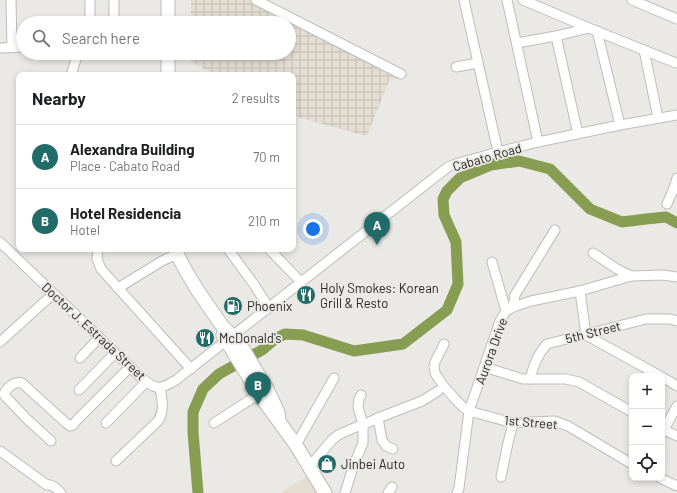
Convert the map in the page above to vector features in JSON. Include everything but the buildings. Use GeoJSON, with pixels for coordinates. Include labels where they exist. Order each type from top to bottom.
{"type":"FeatureCollection","features":[{"type":"Feature","properties":{"kind":"highway"},"geometry":{"type":"LineString","coordinates":[[168,0],[168,16]]}},
{"type":"Feature","properties":{"kind":"highway"},"geometry":{"type":"LineString","coordinates":[[168,60],[168,72]]}},
{"type":"Feature","properties":{"kind":"highway"},"geometry":{"type":"LineString","coordinates":[[176,252],[186,271],[222,328],[229,332],[230,339],[252,374],[259,394],[296,445],[325,493]]}},
{"type":"Feature","properties":{"kind":"highway"},"geometry":{"type":"LineString","coordinates":[[252,374],[267,389],[278,412],[279,421]]}},
{"type":"Feature","properties":{"kind":"street"},"geometry":{"type":"LineString","coordinates":[[12,0],[12,47]]}},
{"type":"Feature","properties":{"kind":"street"},"geometry":{"type":"LineString","coordinates":[[90,0],[90,16]]}},
{"type":"Feature","properties":{"kind":"street"},"geometry":{"type":"LineString","coordinates":[[114,0],[114,16]]}},
{"type":"Feature","properties":{"kind":"street"},"geometry":{"type":"LineString","coordinates":[[256,0],[287,16]]}},
{"type":"Feature","properties":{"kind":"street"},"geometry":{"type":"LineString","coordinates":[[464,0],[498,152]]}},
{"type":"Feature","properties":{"kind":"street"},"geometry":{"type":"LineString","coordinates":[[508,0],[538,142]]}},
{"type":"Feature","properties":{"kind":"street"},"geometry":{"type":"LineString","coordinates":[[523,0],[676,63]]}},
{"type":"Feature","properties":{"kind":"street"},"geometry":{"type":"LineString","coordinates":[[632,0],[677,19]]}},
{"type":"Feature","properties":{"kind":"street"},"geometry":{"type":"LineString","coordinates":[[296,20],[401,74]]}},
{"type":"Feature","properties":{"kind":"street"},"geometry":{"type":"LineString","coordinates":[[517,43],[593,30]]}},
{"type":"Feature","properties":{"kind":"street"},"geometry":{"type":"LineString","coordinates":[[593,30],[620,125]]}},
{"type":"Feature","properties":{"kind":"street"},"geometry":{"type":"LineString","coordinates":[[556,36],[578,134]]}},
{"type":"Feature","properties":{"kind":"street"},"geometry":{"type":"LineString","coordinates":[[0,48],[16,47]]}},
{"type":"Feature","properties":{"kind":"street"},"geometry":{"type":"LineString","coordinates":[[644,50],[658,118]]}},
{"type":"Feature","properties":{"kind":"street"},"geometry":{"type":"LineString","coordinates":[[72,72],[76,60]]}},
{"type":"Feature","properties":{"kind":"street"},"geometry":{"type":"LineString","coordinates":[[456,67],[478,63]]}},
{"type":"Feature","properties":{"kind":"street","name":"Cabato Road"},"geometry":{"type":"LineString","coordinates":[[230,339],[301,282],[455,164],[538,142],[677,115]]}},
{"type":"Feature","properties":{"kind":"street"},"geometry":{"type":"LineString","coordinates":[[667,204],[675,188],[677,178]]}},
{"type":"Feature","properties":{"kind":"street"},"geometry":{"type":"LineString","coordinates":[[509,309],[515,295],[555,230]]}},
{"type":"Feature","properties":{"kind":"street","name":"Doctor J. Estrada Street"},"geometry":{"type":"LineString","coordinates":[[0,242],[115,353],[146,382],[156,388],[160,388],[176,380],[230,339]]}},
{"type":"Feature","properties":{"kind":"street"},"geometry":{"type":"LineString","coordinates":[[98,252],[97,258],[101,269],[191,369]]}},
{"type":"Feature","properties":{"kind":"street"},"geometry":{"type":"LineString","coordinates":[[118,288],[175,252]]}},
{"type":"Feature","properties":{"kind":"street"},"geometry":{"type":"LineString","coordinates":[[230,252],[256,287],[269,308]]}},
{"type":"Feature","properties":{"kind":"street"},"geometry":{"type":"LineString","coordinates":[[272,252],[301,282]]}},
{"type":"Feature","properties":{"kind":"street"},"geometry":{"type":"LineString","coordinates":[[593,253],[617,270],[631,276]]}},
{"type":"Feature","properties":{"kind":"street"},"geometry":{"type":"LineString","coordinates":[[492,262],[509,309]]}},
{"type":"Feature","properties":{"kind":"street","name":"Aurora Drive"},"geometry":{"type":"LineString","coordinates":[[458,493],[469,411],[500,320],[509,309],[531,301],[580,291],[631,276],[663,275],[677,277]]}},
{"type":"Feature","properties":{"kind":"street"},"geometry":{"type":"LineString","coordinates":[[580,291],[586,335],[654,373]]}},
{"type":"Feature","properties":{"kind":"street"},"geometry":{"type":"LineString","coordinates":[[0,342],[53,294]]}},
{"type":"Feature","properties":{"kind":"street","name":"5th Street"},"geometry":{"type":"LineString","coordinates":[[530,379],[537,358],[541,350],[547,344],[646,319],[670,319],[677,321]]}},
{"type":"Feature","properties":{"kind":"street"},"geometry":{"type":"LineString","coordinates":[[80,358],[99,338]]}},
{"type":"Feature","properties":{"kind":"street"},"geometry":{"type":"LineString","coordinates":[[444,344],[435,362],[435,373],[455,399],[469,411]]}},
{"type":"Feature","properties":{"kind":"street"},"geometry":{"type":"LineString","coordinates":[[79,390],[115,353]]}},
{"type":"Feature","properties":{"kind":"street"},"geometry":{"type":"LineString","coordinates":[[51,441],[2,393],[6,389],[17,382],[21,382],[70,426],[73,425],[130,367]]}},
{"type":"Feature","properties":{"kind":"street"},"geometry":{"type":"LineString","coordinates":[[484,367],[518,378],[566,379],[578,382],[629,410]]}},
{"type":"Feature","properties":{"kind":"street"},"geometry":{"type":"LineString","coordinates":[[296,445],[334,378]]}},
{"type":"Feature","properties":{"kind":"street"},"geometry":{"type":"LineString","coordinates":[[665,379],[677,386]]}},
{"type":"Feature","properties":{"kind":"street"},"geometry":{"type":"LineString","coordinates":[[106,424],[146,382]]}},
{"type":"Feature","properties":{"kind":"street"},"geometry":{"type":"LineString","coordinates":[[116,461],[158,421],[162,414],[160,388]]}},
{"type":"Feature","properties":{"kind":"street"},"geometry":{"type":"LineString","coordinates":[[309,467],[332,440],[344,432],[422,401],[438,391]]}},
{"type":"Feature","properties":{"kind":"street"},"geometry":{"type":"LineString","coordinates":[[214,423],[259,394]]}},
{"type":"Feature","properties":{"kind":"street"},"geometry":{"type":"LineString","coordinates":[[345,493],[353,467],[363,443],[363,425],[358,407],[361,394]]}},
{"type":"Feature","properties":{"kind":"street"},"geometry":{"type":"LineString","coordinates":[[665,427],[677,406]]}},
{"type":"Feature","properties":{"kind":"street","name":"1st Street"},"geometry":{"type":"LineString","coordinates":[[469,411],[513,423],[554,421],[568,426],[629,462]]}},
{"type":"Feature","properties":{"kind":"street"},"geometry":{"type":"LineString","coordinates":[[378,418],[382,440],[386,446],[393,449]]}},
{"type":"Feature","properties":{"kind":"street"},"geometry":{"type":"LineString","coordinates":[[501,477],[513,423]]}},
{"type":"Feature","properties":{"kind":"street"},"geometry":{"type":"LineString","coordinates":[[665,432],[677,436]]}},
{"type":"Feature","properties":{"kind":"street"},"geometry":{"type":"LineString","coordinates":[[0,451],[47,485],[53,486],[61,493]]}},
{"type":"Feature","properties":{"kind":"street"},"geometry":{"type":"LineString","coordinates":[[665,480],[677,486]]}},
{"type":"Feature","properties":{"kind":"shaded area"},"geometry":{"type":"Polygon","coordinates":[[[191,0],[260,0],[292,16],[191,16],[191,0]]]}},
{"type":"Feature","properties":{"kind":"shaded area"},"geometry":{"type":"Polygon","coordinates":[[[296,18],[409,75],[389,81],[367,136],[296,116],[296,72],[210,72],[191,62],[191,60],[296,60],[296,18]]]}},
{"type":"Feature","properties":{"kind":"shaded area"},"geometry":{"type":"Polygon","coordinates":[[[308,475],[319,493],[282,492],[308,475]]]}},
{"type":"Feature","properties":{"kind":"waterway"},"geometry":{"type":"LineString","coordinates":[[198,493],[193,432],[193,412],[203,389],[219,374],[262,350],[275,339],[285,334],[303,335],[354,351],[403,344],[447,310],[458,284],[456,242],[444,215],[443,199],[447,191],[460,178],[491,165],[519,161],[550,169],[590,209],[622,222],[666,217],[677,223]]}},
{"type":"Feature","properties":{"kind":"place","name":"Alexandra Building"},"geometry":{"type":"Point","coordinates":[377,245]}},
{"type":"Feature","properties":{"kind":"place","name":"Holy Smokes: Korean Grill & Resto"},"geometry":{"type":"Point","coordinates":[306,295]}},
{"type":"Feature","properties":{"kind":"place","name":"Phoenix"},"geometry":{"type":"Point","coordinates":[233,306]}},
{"type":"Feature","properties":{"kind":"place","name":"McDonald's"},"geometry":{"type":"Point","coordinates":[205,338]}},
{"type":"Feature","properties":{"kind":"place","name":"Hotel Residencia"},"geometry":{"type":"Point","coordinates":[258,405]}},
{"type":"Feature","properties":{"kind":"place","name":"Jinbei Auto"},"geometry":{"type":"Point","coordinates":[327,464]}}]}
